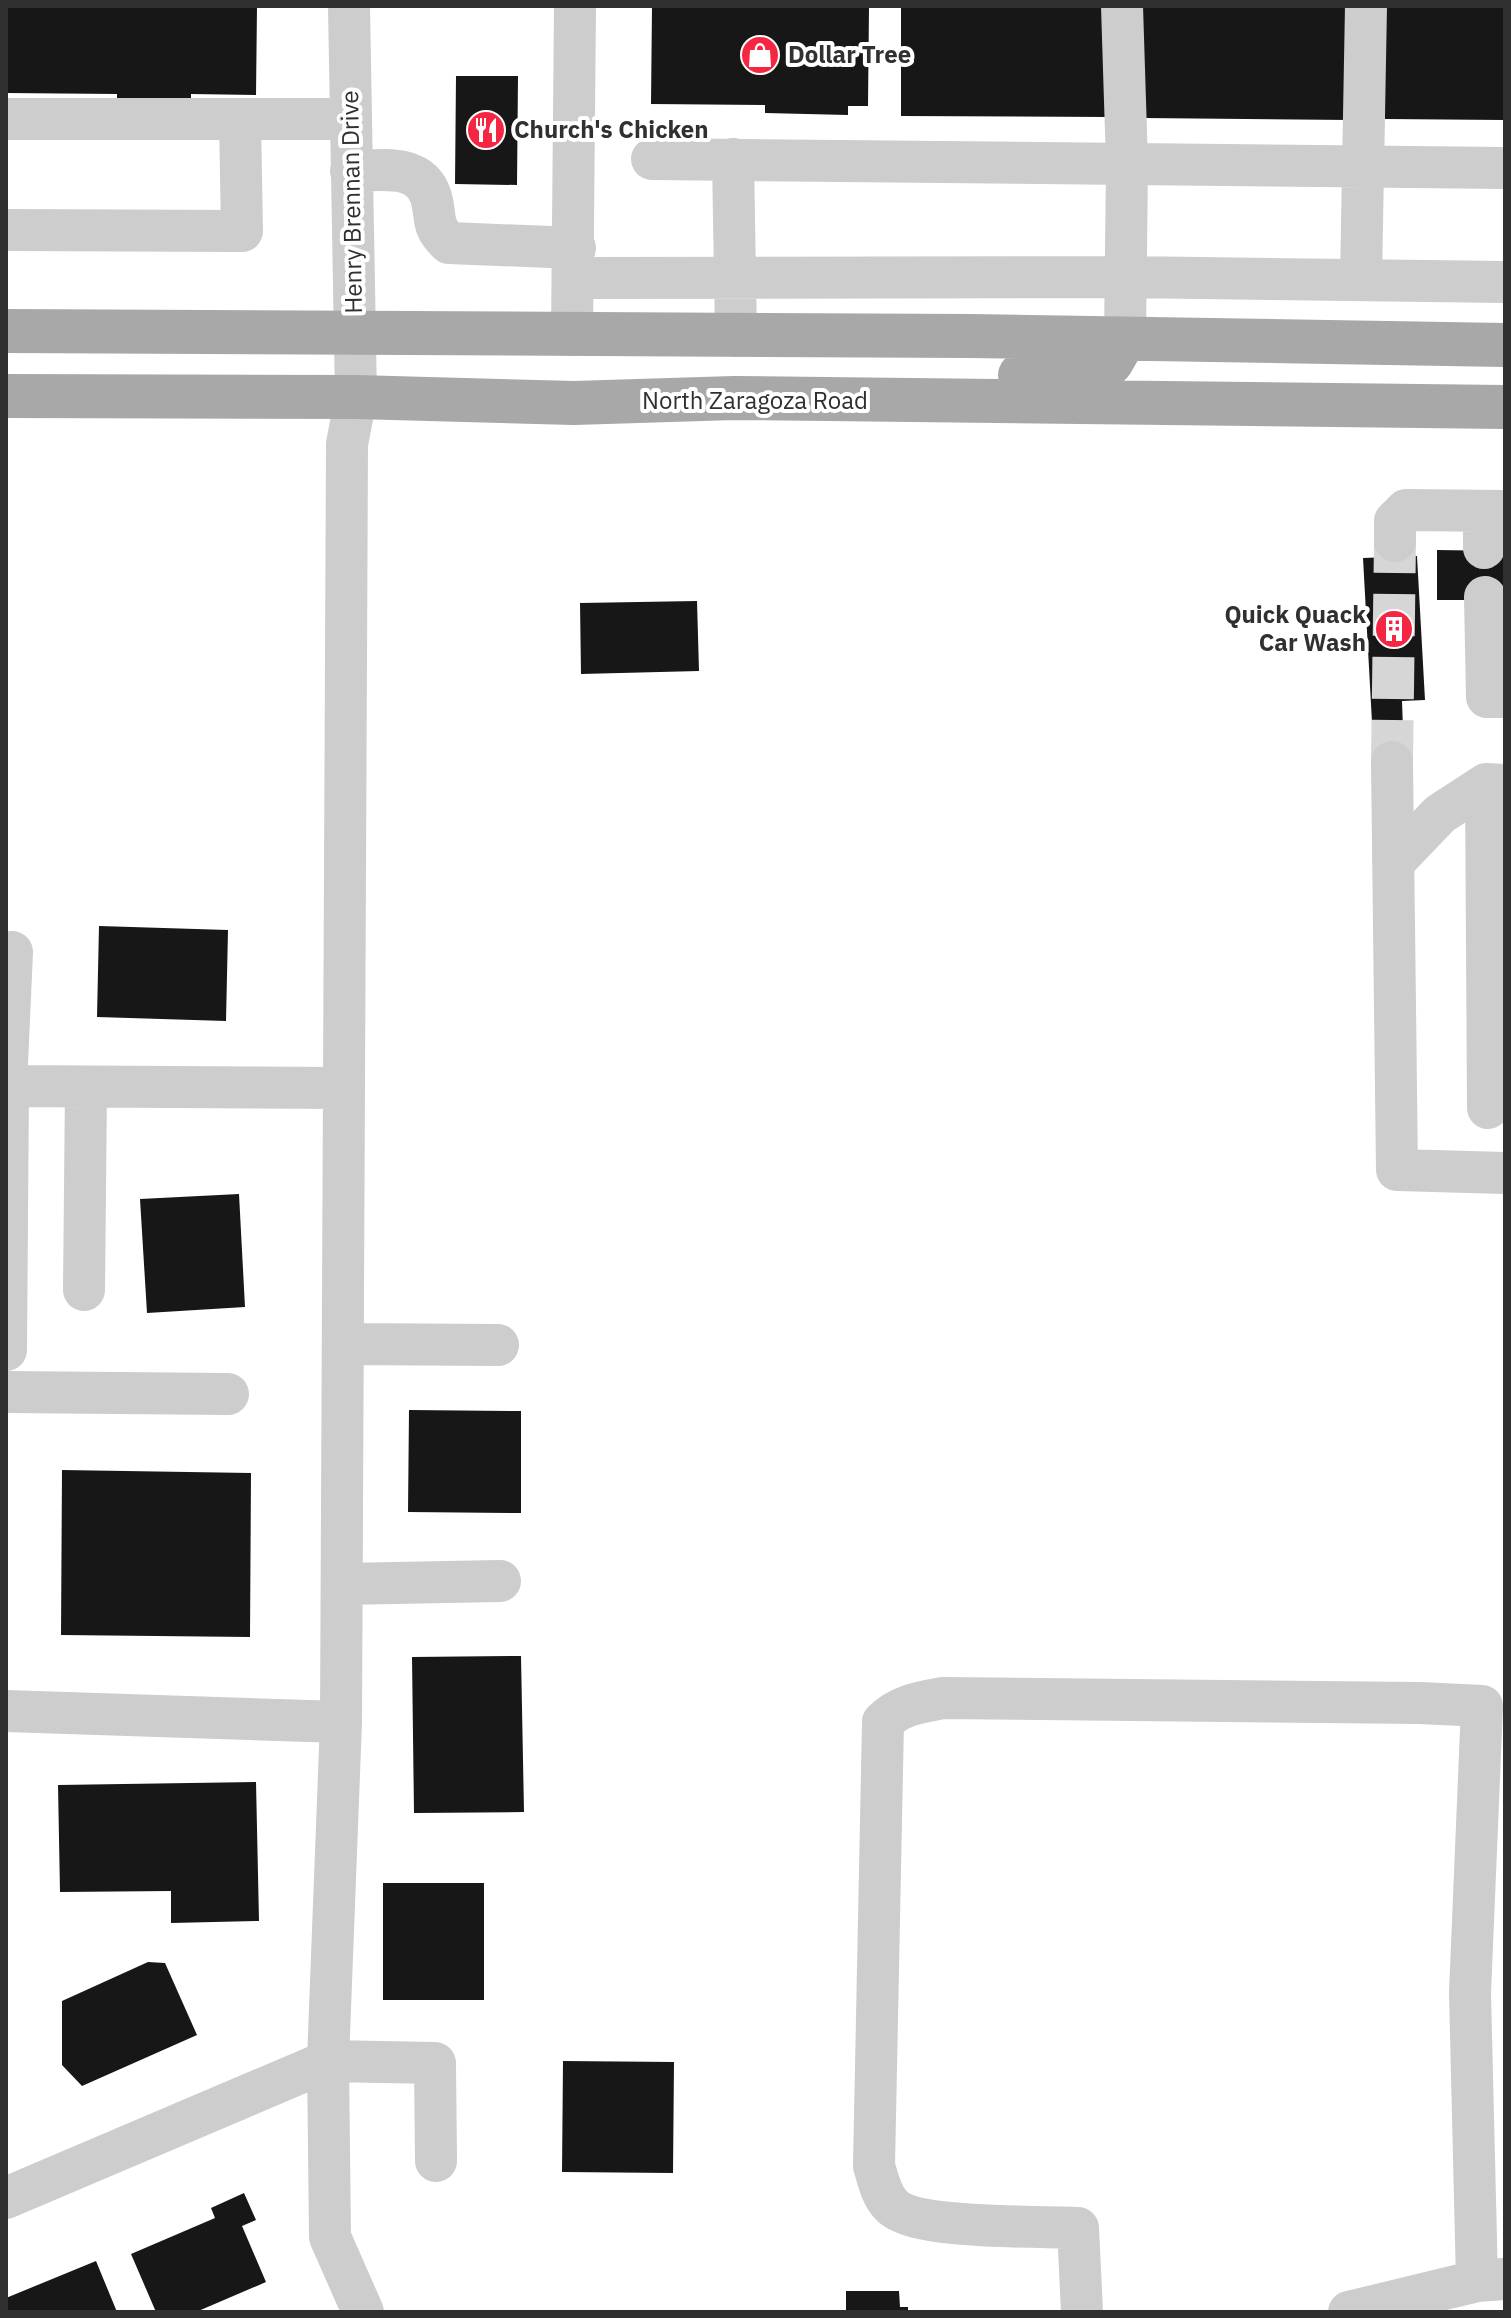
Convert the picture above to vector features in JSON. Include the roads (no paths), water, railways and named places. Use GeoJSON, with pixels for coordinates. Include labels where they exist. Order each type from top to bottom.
{"type":"FeatureCollection","features":[{"type":"Feature","properties":{"kind":"main road"},"geometry":{"type":"LineString","coordinates":[[6,331],[1125,339],[1505,345]]}},
{"type":"Feature","properties":{"kind":"main road"},"geometry":{"type":"LineString","coordinates":[[806,399],[859,374],[1097,372],[1111,363],[1125,339]]}},
{"type":"Feature","properties":{"kind":"main road","name":"North Zaragoza Road"},"geometry":{"type":"LineString","coordinates":[[6,396],[356,397],[574,403],[806,399],[1505,407]]}},
{"type":"Feature","properties":{"kind":"street","name":"Henry Brennan Drive"},"geometry":{"type":"LineString","coordinates":[[349,6],[356,397],[347,444],[341,1722],[328,2061],[330,2237],[363,2312]]}},
{"type":"Feature","properties":{"kind":"street"},"geometry":{"type":"LineString","coordinates":[[572,335],[575,6]]}},
{"type":"Feature","properties":{"kind":"street"},"geometry":{"type":"LineString","coordinates":[[1122,6],[1127,164],[1125,339]]}},
{"type":"Feature","properties":{"kind":"street"},"geometry":{"type":"LineString","coordinates":[[1361,280],[1360,166],[1366,6]]}},
{"type":"Feature","properties":{"kind":"street"},"geometry":{"type":"LineString","coordinates":[[6,119],[351,119]]}},
{"type":"Feature","properties":{"kind":"street"},"geometry":{"type":"LineString","coordinates":[[6,230],[242,231],[240,119]]}},
{"type":"Feature","properties":{"kind":"street"},"geometry":{"type":"LineString","coordinates":[[652,159],[1505,168]]}},
{"type":"Feature","properties":{"kind":"street"},"geometry":{"type":"LineString","coordinates":[[733,159],[736,336]]}},
{"type":"Feature","properties":{"kind":"street"},"geometry":{"type":"LineString","coordinates":[[351,171],[399,170],[414,174],[431,197],[432,219],[449,243],[574,263],[735,277],[1127,277],[1505,282]]}},
{"type":"Feature","properties":{"kind":"street"},"geometry":{"type":"LineString","coordinates":[[1395,541],[1395,521],[1406,510],[1491,523]]}},
{"type":"Feature","properties":{"kind":"street"},"geometry":{"type":"LineString","coordinates":[[1485,597],[1487,697],[1505,697]]}},
{"type":"Feature","properties":{"kind":"street"},"geometry":{"type":"LineString","coordinates":[[1392,762],[1397,1170],[1505,1173]]}},
{"type":"Feature","properties":{"kind":"street"},"geometry":{"type":"LineString","coordinates":[[1393,863],[1427,825],[1496,785]]}},
{"type":"Feature","properties":{"kind":"street"},"geometry":{"type":"LineString","coordinates":[[1488,1108],[1496,785]]}},
{"type":"Feature","properties":{"kind":"street"},"geometry":{"type":"LineString","coordinates":[[6,1350],[7,1086],[12,952]]}},
{"type":"Feature","properties":{"kind":"street"},"geometry":{"type":"LineString","coordinates":[[7,1086],[344,1088]]}},
{"type":"Feature","properties":{"kind":"street"},"geometry":{"type":"LineString","coordinates":[[84,1290],[86,1087]]}},
{"type":"Feature","properties":{"kind":"street"},"geometry":{"type":"LineString","coordinates":[[343,1344],[498,1345]]}},
{"type":"Feature","properties":{"kind":"street"},"geometry":{"type":"LineString","coordinates":[[6,1392],[228,1394]]}},
{"type":"Feature","properties":{"kind":"street"},"geometry":{"type":"LineString","coordinates":[[342,1584],[500,1581]]}},
{"type":"Feature","properties":{"kind":"street"},"geometry":{"type":"LineString","coordinates":[[1082,2312],[1078,2228],[931,2222],[902,2214],[891,2206],[882,2191],[874,2166],[883,1722],[892,1713],[911,1704],[943,1698],[1420,1703],[1493,1707],[1489,1916],[1470,1993],[1491,2280],[1349,2312]]}},
{"type":"Feature","properties":{"kind":"street"},"geometry":{"type":"LineString","coordinates":[[6,1711],[341,1722]]}},
{"type":"Feature","properties":{"kind":"street"},"geometry":{"type":"LineString","coordinates":[[6,2198],[328,2061],[435,2063],[436,2161]]}},
{"type":"Feature","properties":{"kind":"tunnel"},"geometry":{"type":"LineString","coordinates":[[1392,762],[1395,541]]}},
{"type":"Feature","properties":{"kind":"place","name":"Dollar Tree"},"geometry":{"type":"Point","coordinates":[760,55]}},
{"type":"Feature","properties":{"kind":"place","name":"Church's Chicken"},"geometry":{"type":"Point","coordinates":[486,130]}},
{"type":"Feature","properties":{"kind":"place","name":"Quick Quack Car Wash"},"geometry":{"type":"Point","coordinates":[1394,629]}}]}
